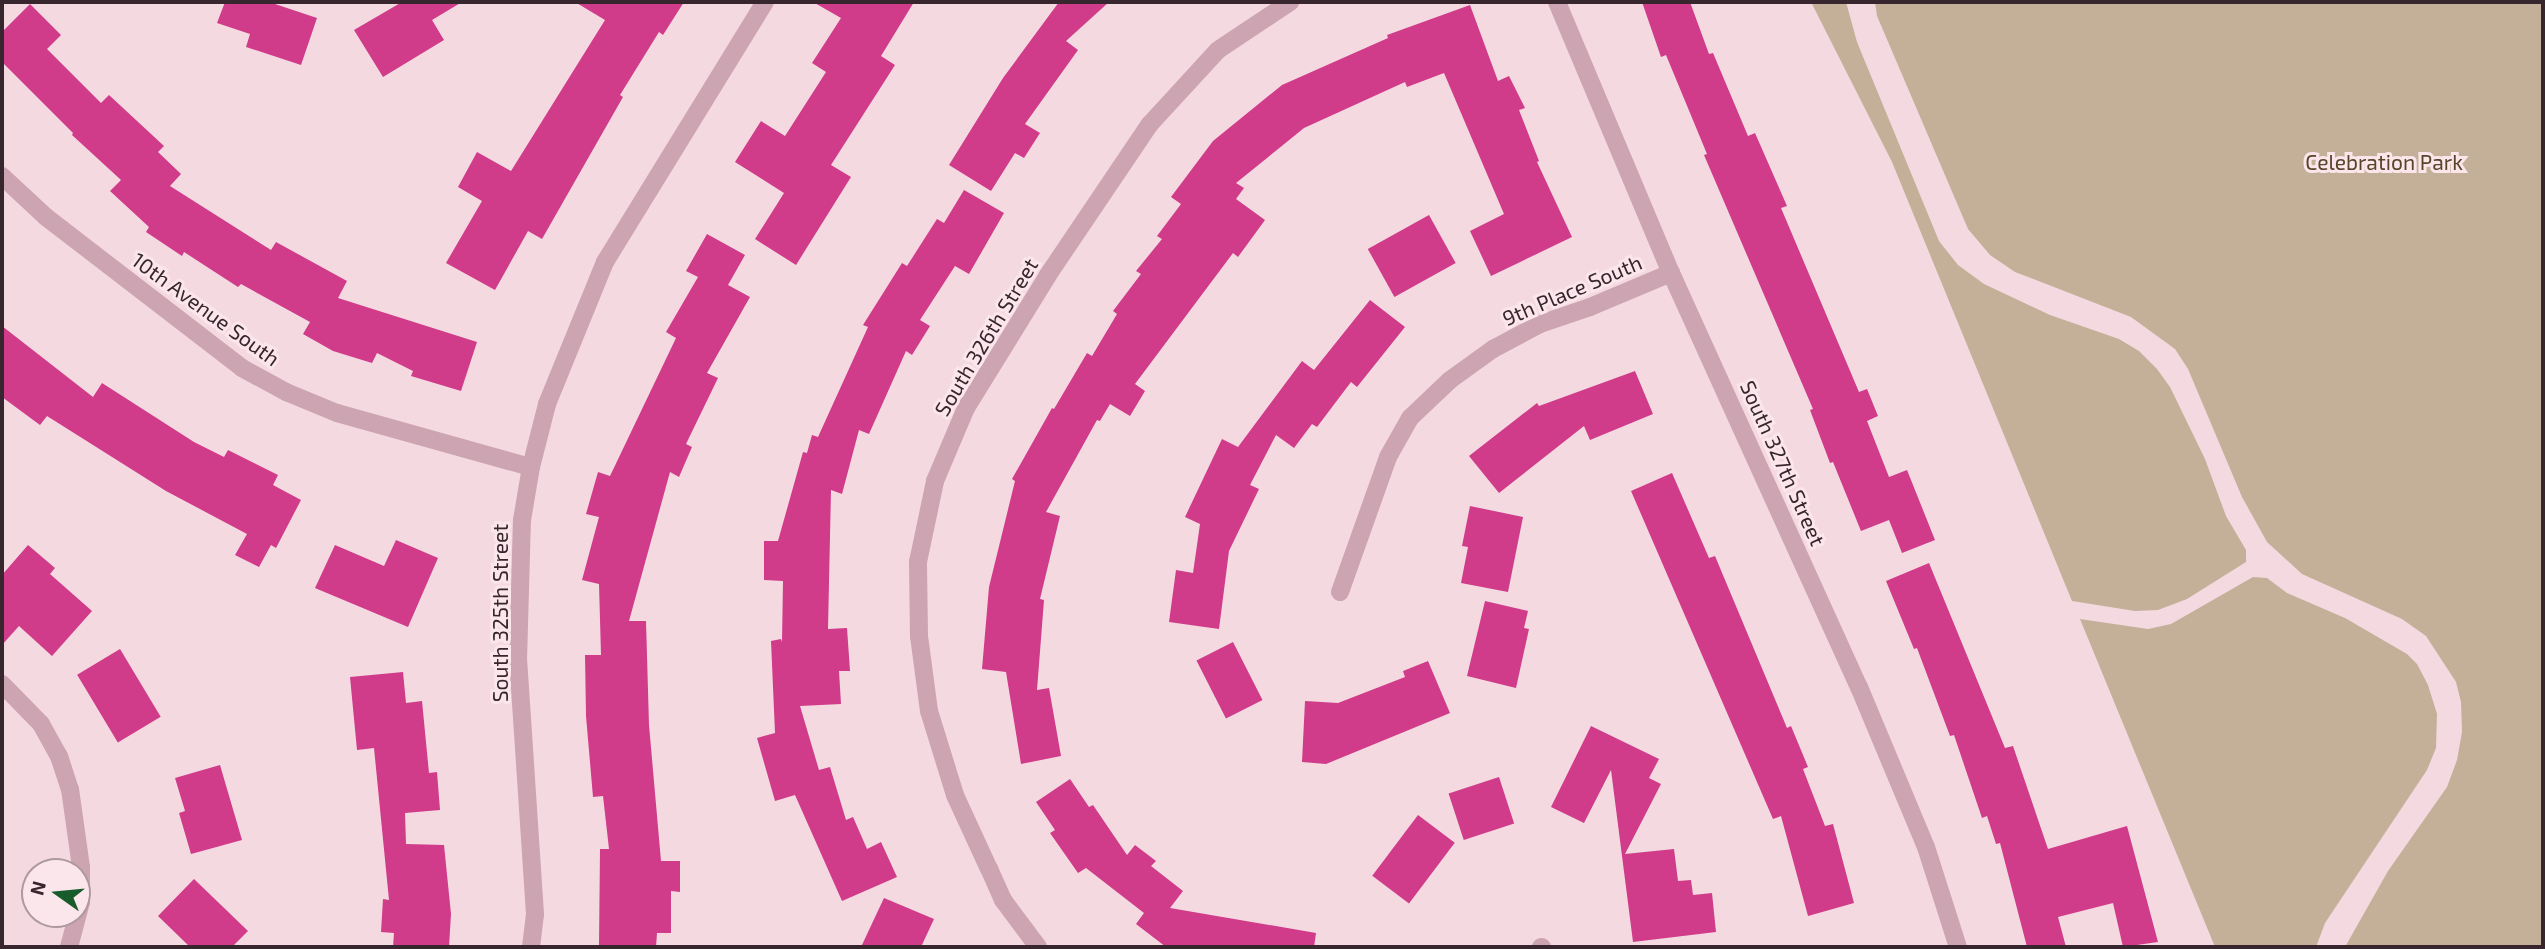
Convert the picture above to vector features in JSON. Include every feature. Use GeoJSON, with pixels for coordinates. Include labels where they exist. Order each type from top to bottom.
{"type":"FeatureCollection","features":[{"type":"Feature","properties":{"kind":"street","name":"South 325th Street"},"geometry":{"type":"LineString","coordinates":[[531,947],[535,914],[532,834],[518,661],[520,546],[531,467],[547,404],[605,262],[765,2]]}},
{"type":"Feature","properties":{"kind":"street","name":"South 326th Street"},"geometry":{"type":"LineString","coordinates":[[1038,947],[1003,900],[955,795],[929,710],[919,636],[918,562],[935,481],[966,408],[1048,275],[1150,124],[1218,50],[1290,2]]}},
{"type":"Feature","properties":{"kind":"street","name":"South 327th Street"},"geometry":{"type":"LineString","coordinates":[[1557,2],[1671,273],[1859,687],[1926,848],[1958,947]]}},
{"type":"Feature","properties":{"kind":"street","name":"10th Avenue South"},"geometry":{"type":"LineString","coordinates":[[2,176],[46,217],[242,368],[275,386],[337,413],[531,467]]}},
{"type":"Feature","properties":{"kind":"street","name":"9th Place South"},"geometry":{"type":"LineString","coordinates":[[1340,592],[1388,457],[1410,418],[1450,380],[1493,349],[1540,324],[1590,307],[1671,273]]}},
{"type":"Feature","properties":{"kind":"street"},"geometry":{"type":"LineString","coordinates":[[2,684],[41,724],[59,756],[70,789],[81,867],[81,902],[69,947]]}},
{"type":"Feature","properties":{"kind":"green space"},"geometry":{"type":"Polygon","coordinates":[[[1811,2],[1846,2],[1857,42],[1939,241],[1958,265],[1984,284],[2050,315],[2119,339],[2139,351],[2157,369],[2170,387],[2205,459],[2226,516],[2246,550],[2246,562],[2187,599],[2158,610],[2135,611],[2072,601],[1892,162],[1811,2]]]}},
{"type":"Feature","properties":{"kind":"green space","name":"Celebration Park"},"geometry":{"type":"Polygon","coordinates":[[[1875,2],[2543,2],[2543,947],[2345,947],[2388,871],[2447,787],[2457,760],[2462,732],[2461,702],[2456,682],[2426,636],[2402,619],[2302,574],[2267,542],[2242,497],[2188,369],[2175,349],[2131,317],[2015,272],[1990,255],[1968,229],[1877,16],[1875,2]]]}},
{"type":"Feature","properties":{"kind":"green space"},"geometry":{"type":"Polygon","coordinates":[[[2253,577],[2267,578],[2287,593],[2345,618],[2407,654],[2417,664],[2428,685],[2437,714],[2436,748],[2427,770],[2325,923],[2316,947],[2215,947],[2080,619],[2148,629],[2171,624],[2253,577]]]}},
{"type":"Feature","properties":{"kind":"building"},"geometry":{"type":"Polygon","coordinates":[[[225,2],[269,2],[317,18],[301,65],[246,47],[250,34],[217,23],[225,2]]]}},
{"type":"Feature","properties":{"kind":"building"},"geometry":{"type":"Polygon","coordinates":[[[402,2],[462,2],[432,20],[444,40],[383,77],[354,30],[402,2]]]}},
{"type":"Feature","properties":{"kind":"building"},"geometry":{"type":"Polygon","coordinates":[[[575,2],[684,2],[663,35],[659,32],[620,95],[623,97],[542,239],[528,231],[495,290],[446,263],[482,201],[458,187],[477,152],[511,171],[605,20],[575,2]]]}},
{"type":"Feature","properties":{"kind":"building"},"geometry":{"type":"Polygon","coordinates":[[[813,2],[914,2],[881,56],[895,65],[831,165],[851,177],[796,265],[755,239],[784,193],[735,162],[761,121],[785,136],[826,72],[812,63],[841,18],[813,2]]]}},
{"type":"Feature","properties":{"kind":"building"},"geometry":{"type":"Polygon","coordinates":[[[1059,2],[1109,2],[1066,41],[1078,50],[1025,124],[1040,133],[1024,158],[1015,153],[991,191],[949,165],[1003,78],[1059,2]]]}},
{"type":"Feature","properties":{"kind":"building"},"geometry":{"type":"Polygon","coordinates":[[[1642,2],[1690,2],[1709,54],[1713,53],[1748,136],[1755,133],[1787,206],[1781,208],[1859,392],[1867,389],[1878,416],[1867,421],[1889,477],[1907,470],[1935,540],[1902,553],[1889,520],[1861,531],[1833,462],[1830,463],[1810,410],[1813,409],[1704,155],[1707,154],[1666,55],[1661,57],[1642,2]]]}},
{"type":"Feature","properties":{"kind":"building"},"geometry":{"type":"Polygon","coordinates":[[[30,4],[61,35],[47,49],[101,103],[109,95],[164,146],[158,152],[181,174],[170,186],[271,250],[276,242],[347,281],[338,298],[477,342],[461,391],[411,376],[413,371],[377,353],[372,363],[333,351],[303,334],[310,322],[241,284],[238,287],[184,252],[182,256],[146,232],[149,227],[110,191],[121,180],[72,135],[73,133],[2,62],[2,32],[30,4]]]}},
{"type":"Feature","properties":{"kind":"building"},"geometry":{"type":"Polygon","coordinates":[[[1470,5],[1498,81],[1509,76],[1525,108],[1519,110],[1539,161],[1537,162],[1572,237],[1491,276],[1470,231],[1504,214],[1444,73],[1407,87],[1405,82],[1304,128],[1236,183],[1244,188],[1236,199],[1265,220],[1238,257],[1233,253],[1135,384],[1145,391],[1130,416],[1110,404],[1100,421],[1097,420],[1046,512],[1060,516],[1040,599],[1044,600],[1037,690],[1049,688],[1061,756],[1021,764],[1006,672],[982,669],[989,587],[1015,481],[1012,479],[1087,353],[1092,356],[1117,314],[1113,311],[1141,274],[1136,271],[1162,239],[1157,236],[1181,204],[1171,197],[1213,141],[1282,85],[1388,38],[1387,35],[1470,5]]]}},
{"type":"Feature","properties":{"kind":"building"},"geometry":{"type":"Polygon","coordinates":[[[964,190],[1004,213],[969,274],[955,266],[920,320],[930,326],[912,355],[906,351],[869,434],[859,430],[842,494],[831,490],[828,629],[847,628],[850,671],[839,671],[841,704],[800,706],[819,770],[830,767],[846,820],[853,817],[867,849],[881,842],[897,877],[842,901],[795,795],[775,801],[757,738],[775,733],[771,641],[781,639],[782,642],[783,581],[764,580],[764,541],[778,541],[803,452],[807,453],[812,435],[818,437],[868,327],[863,325],[902,263],[907,266],[937,219],[944,223],[964,190]]]}},
{"type":"Feature","properties":{"kind":"building"},"geometry":{"type":"Polygon","coordinates":[[[1429,215],[1456,263],[1394,297],[1368,249],[1429,215]]]}},
{"type":"Feature","properties":{"kind":"building"},"geometry":{"type":"Polygon","coordinates":[[[707,234],[745,255],[728,285],[750,297],[707,373],[718,378],[686,444],[692,447],[679,477],[670,472],[629,621],[646,621],[649,725],[661,861],[680,861],[680,892],[671,891],[671,933],[657,933],[656,947],[599,946],[600,849],[609,849],[603,796],[593,797],[586,716],[585,655],[601,655],[599,584],[582,580],[599,517],[586,514],[598,472],[610,476],[676,338],[666,332],[698,277],[686,271],[707,234]]]}},
{"type":"Feature","properties":{"kind":"building"},"geometry":{"type":"Polygon","coordinates":[[[1370,300],[1405,327],[1357,387],[1351,382],[1317,427],[1312,424],[1294,448],[1276,435],[1250,485],[1259,489],[1229,551],[1219,629],[1169,622],[1176,570],[1193,573],[1200,524],[1185,517],[1222,439],[1238,447],[1302,361],[1314,370],[1370,300]]]}},
{"type":"Feature","properties":{"kind":"building"},"geometry":{"type":"Polygon","coordinates":[[[2,326],[93,397],[102,383],[194,442],[224,457],[228,450],[278,475],[273,485],[301,500],[276,548],[271,545],[259,567],[235,555],[247,534],[166,491],[47,416],[40,425],[2,397],[2,326]]]}},
{"type":"Feature","properties":{"kind":"building"},"geometry":{"type":"Polygon","coordinates":[[[1635,371],[1653,414],[1590,440],[1584,426],[1499,493],[1469,456],[1537,403],[1539,406],[1635,371]]]}},
{"type":"Feature","properties":{"kind":"building"},"geometry":{"type":"Polygon","coordinates":[[[1672,473],[1709,558],[1715,556],[1787,728],[1791,726],[1808,767],[1803,769],[1825,826],[1833,824],[1854,903],[1808,916],[1781,816],[1773,819],[1631,491],[1672,473]]]}},
{"type":"Feature","properties":{"kind":"building"},"geometry":{"type":"Polygon","coordinates":[[[1470,506],[1523,517],[1508,592],[1461,583],[1468,547],[1462,546],[1470,506]]]}},
{"type":"Feature","properties":{"kind":"building"},"geometry":{"type":"Polygon","coordinates":[[[396,540],[438,558],[408,627],[315,588],[335,545],[384,566],[396,540]]]}},
{"type":"Feature","properties":{"kind":"building"},"geometry":{"type":"Polygon","coordinates":[[[28,545],[55,568],[50,574],[92,611],[52,656],[19,626],[2,645],[2,575],[28,545]]]}},
{"type":"Feature","properties":{"kind":"building"},"geometry":{"type":"Polygon","coordinates":[[[1929,563],[2005,748],[2013,746],[2048,849],[2127,826],[2158,942],[2123,947],[2113,903],[2058,917],[2066,947],[2027,947],[2000,843],[1996,844],[1987,816],[1982,818],[1954,735],[1950,736],[1917,648],[1914,649],[1886,581],[1929,563]]]}},
{"type":"Feature","properties":{"kind":"building"},"geometry":{"type":"Polygon","coordinates":[[[1485,601],[1528,611],[1524,628],[1529,629],[1516,688],[1467,676],[1485,601]]]}},
{"type":"Feature","properties":{"kind":"building"},"geometry":{"type":"Polygon","coordinates":[[[1233,642],[1263,700],[1226,719],[1196,661],[1233,642]]]}},
{"type":"Feature","properties":{"kind":"building"},"geometry":{"type":"Polygon","coordinates":[[[120,649],[161,717],[118,742],[77,675],[120,649]]]}},
{"type":"Feature","properties":{"kind":"building"},"geometry":{"type":"Polygon","coordinates":[[[1428,661],[1450,713],[1326,764],[1302,762],[1305,701],[1338,703],[1405,677],[1403,671],[1428,661]]]}},
{"type":"Feature","properties":{"kind":"building"},"geometry":{"type":"Polygon","coordinates":[[[403,672],[406,703],[422,701],[429,773],[437,772],[440,810],[405,813],[406,844],[444,845],[451,914],[449,947],[393,947],[394,933],[381,932],[383,899],[389,900],[374,748],[357,750],[350,677],[403,672]]]}},
{"type":"Feature","properties":{"kind":"building"},"geometry":{"type":"Polygon","coordinates":[[[1591,726],[1659,759],[1649,778],[1661,784],[1625,854],[1674,849],[1678,881],[1691,880],[1693,895],[1712,893],[1716,932],[1633,942],[1611,770],[1584,823],[1551,807],[1591,726]]]}},
{"type":"Feature","properties":{"kind":"building"},"geometry":{"type":"Polygon","coordinates":[[[220,765],[242,840],[191,854],[179,813],[185,811],[175,778],[220,765]]]}},
{"type":"Feature","properties":{"kind":"building"},"geometry":{"type":"Polygon","coordinates":[[[1499,777],[1514,824],[1464,840],[1449,793],[1499,777]]]}},
{"type":"Feature","properties":{"kind":"building"},"geometry":{"type":"Polygon","coordinates":[[[1070,779],[1089,807],[1093,805],[1127,855],[1135,845],[1156,861],[1151,866],[1183,891],[1170,908],[1316,933],[1314,947],[1166,947],[1136,924],[1144,913],[1086,868],[1078,873],[1050,833],[1055,830],[1036,802],[1070,779]]]}},
{"type":"Feature","properties":{"kind":"building"},"geometry":{"type":"Polygon","coordinates":[[[1418,815],[1455,843],[1409,903],[1372,876],[1418,815]]]}},
{"type":"Feature","properties":{"kind":"building"},"geometry":{"type":"Polygon","coordinates":[[[194,879],[248,931],[232,947],[190,947],[158,916],[194,879]]]}},
{"type":"Feature","properties":{"kind":"building"},"geometry":{"type":"Polygon","coordinates":[[[884,898],[934,919],[921,947],[861,947],[884,898]]]}}]}
